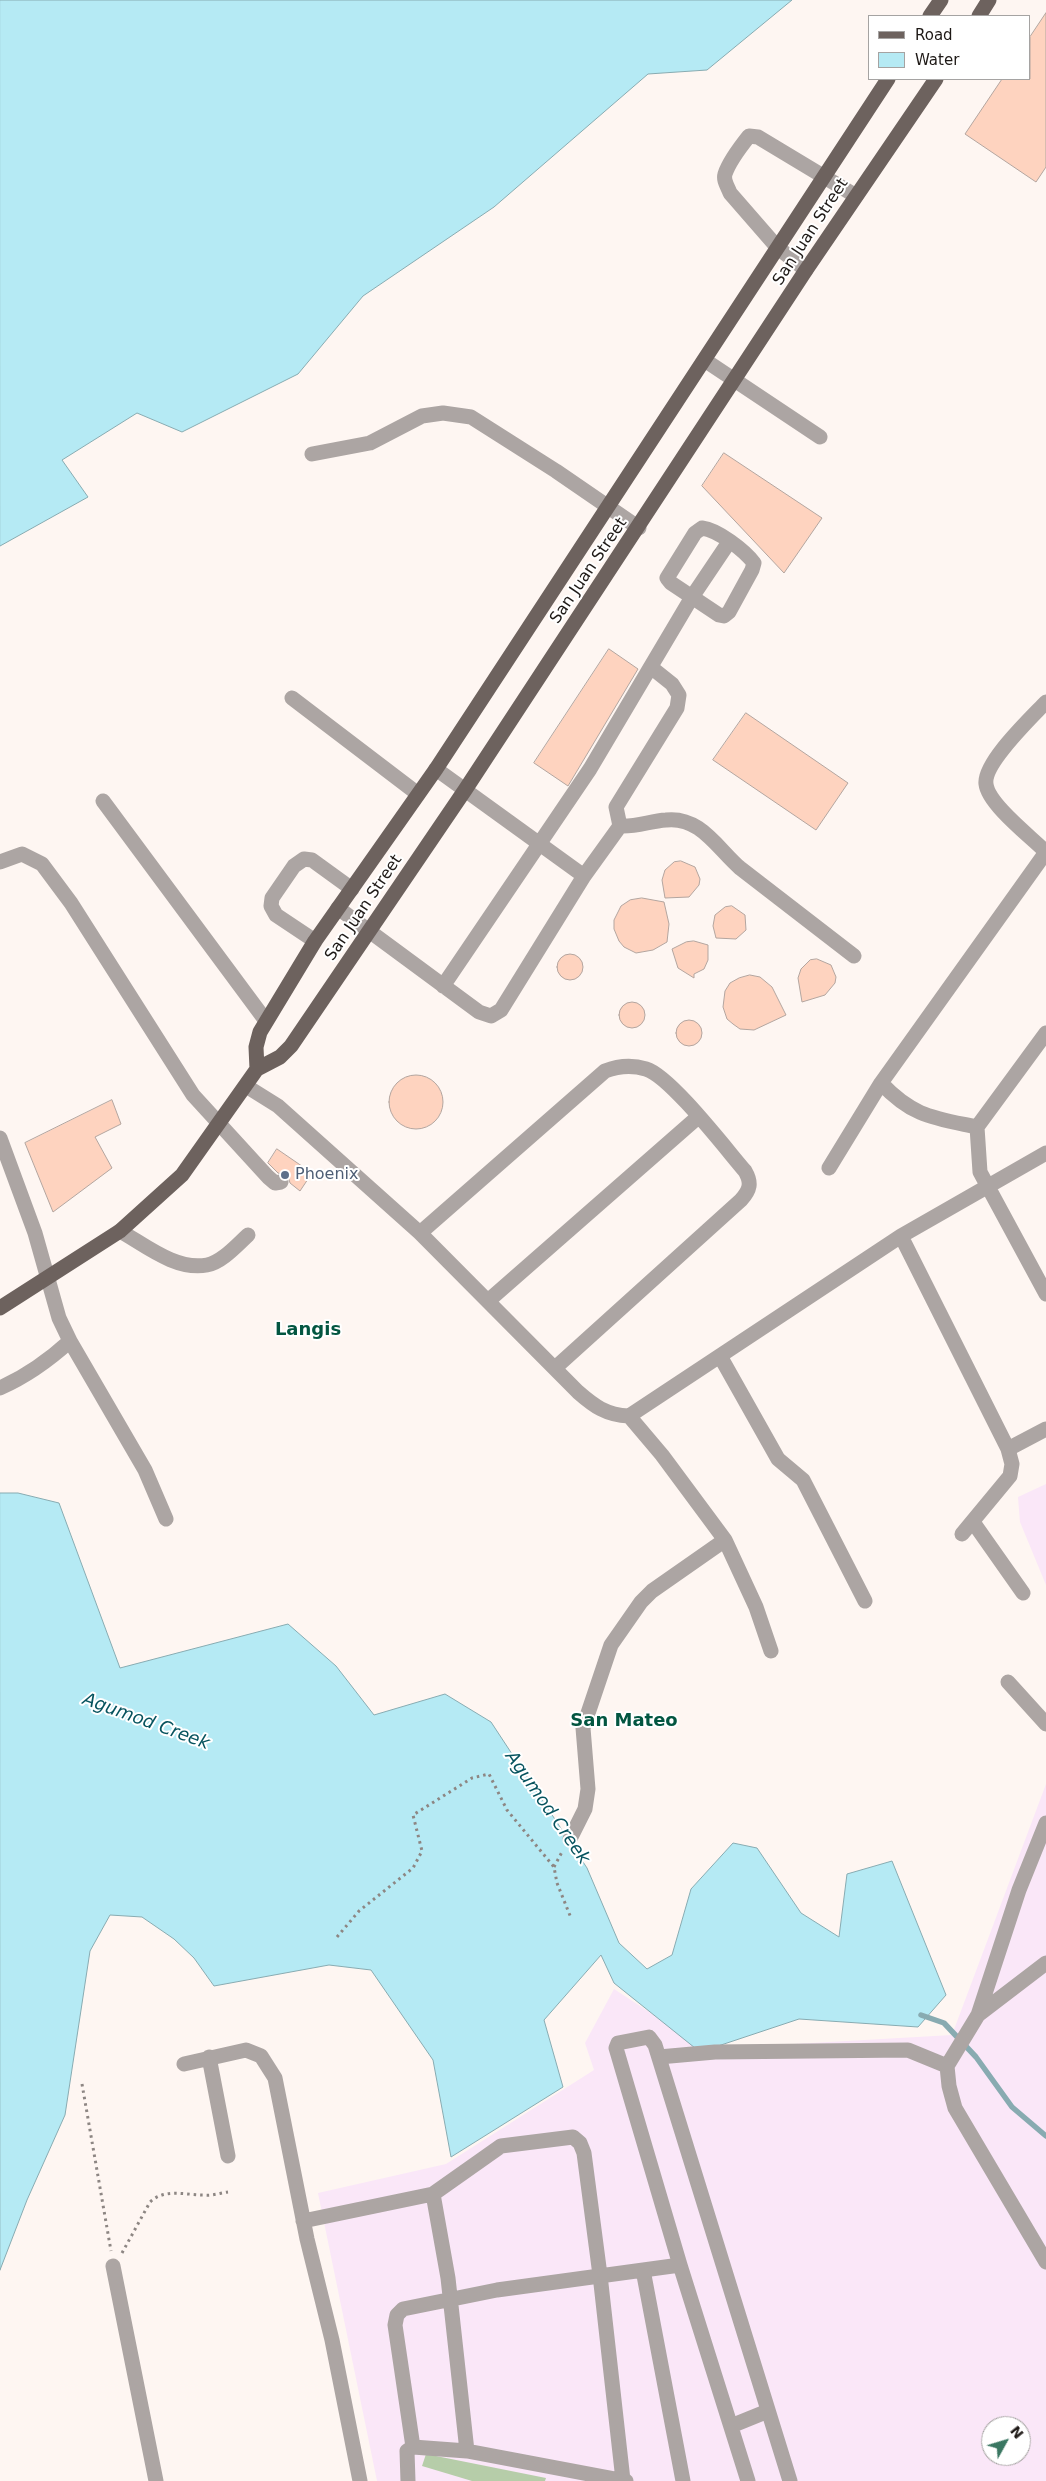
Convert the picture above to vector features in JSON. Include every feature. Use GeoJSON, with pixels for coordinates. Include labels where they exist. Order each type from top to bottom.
{"type":"FeatureCollection","features":[{"type":"Feature","properties":{"kind":"main road"},"geometry":{"type":"LineString","coordinates":[[932,15],[942,0]]}},
{"type":"Feature","properties":{"kind":"main road"},"geometry":{"type":"LineString","coordinates":[[979,15],[990,0]]}},
{"type":"Feature","properties":{"kind":"main road","name":"San Juan Street"},"geometry":{"type":"LineString","coordinates":[[257,1069],[256,1047],[266,1021],[315,941],[436,769],[706,361],[777,247],[887,80]]}},
{"type":"Feature","properties":{"kind":"main road","name":"San Juan Street"},"geometry":{"type":"LineString","coordinates":[[0,1308],[120,1231],[182,1175],[257,1069],[280,1057],[291,1046],[465,790],[735,382],[806,270],[935,80]]}},
{"type":"Feature","properties":{"kind":"street"},"geometry":{"type":"LineString","coordinates":[[806,270],[777,247],[730,193],[725,183],[725,175],[743,143],[749,136],[758,137],[856,196]]}},
{"type":"Feature","properties":{"kind":"street"},"geometry":{"type":"LineString","coordinates":[[706,361],[820,437]]}},
{"type":"Feature","properties":{"kind":"street"},"geometry":{"type":"LineString","coordinates":[[312,454],[370,443],[422,416],[443,413],[471,418],[556,470],[639,528]]}},
{"type":"Feature","properties":{"kind":"street"},"geometry":{"type":"LineString","coordinates":[[702,528],[708,529],[729,542],[754,563],[729,612],[724,616],[718,615],[670,583],[667,578],[695,533],[702,528]]}},
{"type":"Feature","properties":{"kind":"street"},"geometry":{"type":"LineString","coordinates":[[442,986],[590,769],[652,668],[692,597],[729,542]]}},
{"type":"Feature","properties":{"kind":"street"},"geometry":{"type":"LineString","coordinates":[[338,908],[479,1012],[491,1016],[501,1010],[584,876],[620,826],[616,807],[677,708],[679,695],[672,684],[652,668]]}},
{"type":"Feature","properties":{"kind":"street"},"geometry":{"type":"LineString","coordinates":[[292,698],[418,794]]}},
{"type":"Feature","properties":{"kind":"street"},"geometry":{"type":"LineString","coordinates":[[829,1168],[881,1084],[1046,852],[993,801],[986,783],[990,766],[1046,702]]}},
{"type":"Feature","properties":{"kind":"street"},"geometry":{"type":"LineString","coordinates":[[436,769],[584,876]]}},
{"type":"Feature","properties":{"kind":"street"},"geometry":{"type":"LineString","coordinates":[[103,801],[266,1021]]}},
{"type":"Feature","properties":{"kind":"street"},"geometry":{"type":"LineString","coordinates":[[620,826],[645,825],[678,818],[689,822],[715,841],[727,857],[740,868],[854,956]]}},
{"type":"Feature","properties":{"kind":"street"},"geometry":{"type":"LineString","coordinates":[[0,862],[22,854],[42,864],[71,903],[193,1095],[268,1177],[275,1183],[281,1182]]}},
{"type":"Feature","properties":{"kind":"street"},"geometry":{"type":"LineString","coordinates":[[315,941],[276,915],[271,906],[272,898],[294,866],[304,859],[312,860],[352,889]]}},
{"type":"Feature","properties":{"kind":"street"},"geometry":{"type":"LineString","coordinates":[[1046,1033],[977,1127],[980,1172],[1046,1294]]}},
{"type":"Feature","properties":{"kind":"street"},"geometry":{"type":"LineString","coordinates":[[420,1233],[605,1071],[615,1067],[648,1069],[661,1077],[745,1171],[750,1180],[750,1187],[746,1194],[555,1368]]}},
{"type":"Feature","properties":{"kind":"street"},"geometry":{"type":"LineString","coordinates":[[881,1084],[898,1101],[918,1113],[977,1127]]}},
{"type":"Feature","properties":{"kind":"street"},"geometry":{"type":"LineString","coordinates":[[246,1086],[278,1106],[420,1233],[598,1410],[616,1416],[629,1416],[901,1236],[1046,1153]]}},
{"type":"Feature","properties":{"kind":"street"},"geometry":{"type":"LineString","coordinates":[[488,1301],[698,1117]]}},
{"type":"Feature","properties":{"kind":"street"},"geometry":{"type":"LineString","coordinates":[[0,1138],[35,1233],[60,1318],[70,1341],[145,1470],[166,1519]]}},
{"type":"Feature","properties":{"kind":"street"},"geometry":{"type":"LineString","coordinates":[[120,1231],[175,1262],[199,1265],[207,1265],[226,1255],[248,1235]]}},
{"type":"Feature","properties":{"kind":"street"},"geometry":{"type":"LineString","coordinates":[[901,1236],[1008,1449],[1012,1464],[1010,1476],[962,1534]]}},
{"type":"Feature","properties":{"kind":"street"},"geometry":{"type":"LineString","coordinates":[[0,1388],[36,1369],[70,1341]]}},
{"type":"Feature","properties":{"kind":"street"},"geometry":{"type":"LineString","coordinates":[[720,1356],[778,1460],[803,1480],[865,1601]]}},
{"type":"Feature","properties":{"kind":"street"},"geometry":{"type":"LineString","coordinates":[[629,1416],[662,1455],[725,1540],[756,1607],[771,1651]]}},
{"type":"Feature","properties":{"kind":"street"},"geometry":{"type":"LineString","coordinates":[[1008,1449],[1046,1429]]}},
{"type":"Feature","properties":{"kind":"street"},"geometry":{"type":"LineString","coordinates":[[973,1522],[1023,1593]]}},
{"type":"Feature","properties":{"kind":"street"},"geometry":{"type":"LineString","coordinates":[[570,1839],[585,1808],[588,1789],[584,1728],[611,1645],[641,1602],[652,1591],[725,1540]]}},
{"type":"Feature","properties":{"kind":"street"},"geometry":{"type":"LineString","coordinates":[[1008,1682],[1046,1724]]}},
{"type":"Feature","properties":{"kind":"street"},"geometry":{"type":"LineString","coordinates":[[1046,1823],[1019,1890],[975,2018],[949,2063],[949,2086],[955,2108],[1046,2262]]}},
{"type":"Feature","properties":{"kind":"street"},"geometry":{"type":"LineString","coordinates":[[975,2018],[1046,1962]]}},
{"type":"Feature","properties":{"kind":"street"},"geometry":{"type":"LineString","coordinates":[[748,2481],[680,2266],[616,2048],[618,2043],[649,2037],[659,2056],[790,2481]]}},
{"type":"Feature","properties":{"kind":"street"},"geometry":{"type":"LineString","coordinates":[[184,2064],[246,2050],[261,2056],[275,2078],[303,2221],[332,2340],[360,2481]]}},
{"type":"Feature","properties":{"kind":"street"},"geometry":{"type":"LineString","coordinates":[[659,2056],[715,2052],[908,2050],[949,2063]]}},
{"type":"Feature","properties":{"kind":"street"},"geometry":{"type":"LineString","coordinates":[[209,2057],[228,2156]]}},
{"type":"Feature","properties":{"kind":"street"},"geometry":{"type":"LineString","coordinates":[[303,2221],[433,2194],[501,2146],[573,2137],[580,2143],[584,2153],[625,2481],[467,2451],[413,2447],[407,2451],[408,2481]]}},
{"type":"Feature","properties":{"kind":"street"},"geometry":{"type":"LineString","coordinates":[[433,2194],[450,2298],[467,2451]]}},
{"type":"Feature","properties":{"kind":"street"},"geometry":{"type":"LineString","coordinates":[[113,2266],[156,2481]]}},
{"type":"Feature","properties":{"kind":"street"},"geometry":{"type":"LineString","coordinates":[[413,2447],[395,2325],[397,2315],[403,2309],[450,2298],[600,2275],[680,2266]]}},
{"type":"Feature","properties":{"kind":"street"},"geometry":{"type":"LineString","coordinates":[[643,2270],[683,2481]]}},
{"type":"Feature","properties":{"kind":"street"},"geometry":{"type":"LineString","coordinates":[[731,2426],[768,2412]]}},
{"type":"Feature","properties":{"kind":"path"},"geometry":{"type":"LineString","coordinates":[[336,1937],[359,1911],[413,1868],[422,1851],[413,1814],[472,1778],[489,1774],[507,1810],[554,1867],[557,1883],[572,1918]]}},
{"type":"Feature","properties":{"kind":"path"},"geometry":{"type":"LineString","coordinates":[[554,1867],[561,1854]]}},
{"type":"Feature","properties":{"kind":"path"},"geometry":{"type":"LineString","coordinates":[[82,2084],[113,2266]]}},
{"type":"Feature","properties":{"kind":"path"},"geometry":{"type":"LineString","coordinates":[[113,2266],[150,2202],[157,2196],[166,2194],[206,2196],[228,2192]]}},
{"type":"Feature","properties":{"kind":"shaded area"},"geometry":{"type":"Polygon","coordinates":[[[1046,1484],[1046,1585],[1020,1522],[1018,1497],[1046,1484]]]}},
{"type":"Feature","properties":{"kind":"shaded area"},"geometry":{"type":"Polygon","coordinates":[[[1046,1784],[1046,2481],[377,2481],[318,2193],[446,2164],[594,2070],[585,2043],[614,1989],[706,2049],[952,2035],[1046,1784]]]}},
{"type":"Feature","properties":{"kind":"green space"},"geometry":{"type":"Polygon","coordinates":[[[426,2454],[546,2478],[545,2481],[472,2481],[422,2466],[426,2454]]]}},
{"type":"Feature","properties":{"kind":"water"},"geometry":{"type":"Polygon","coordinates":[[[0,0],[792,0],[707,70],[648,74],[494,207],[363,296],[298,374],[182,432],[137,413],[62,460],[88,497],[0,546],[0,0]]]}},
{"type":"Feature","properties":{"kind":"water"},"geometry":{"type":"Polygon","coordinates":[[[0,1493],[18,1493],[59,1503],[120,1668],[288,1624],[336,1666],[374,1715],[445,1694],[491,1722],[587,1868],[619,1943],[647,1969],[672,1955],[691,1889],[733,1843],[757,1848],[801,1913],[839,1937],[847,1874],[892,1861],[946,1995],[918,2027],[799,2019],[700,2052],[614,1983],[601,1955],[544,2020],[563,2087],[451,2157],[433,2060],[371,1970],[329,1965],[214,1986],[194,1958],[174,1939],[142,1917],[110,1915],[90,1951],[65,2115],[27,2200],[0,2270],[0,1493]]]}},
{"type":"Feature","properties":{"kind":"building"},"geometry":{"type":"Polygon","coordinates":[[[1046,13],[1046,167],[1036,182],[965,134],[1001,80],[1031,80],[1031,36],[1046,13]]]}},
{"type":"Feature","properties":{"kind":"building"},"geometry":{"type":"Polygon","coordinates":[[[724,453],[822,518],[784,573],[702,486],[724,453]]]}},
{"type":"Feature","properties":{"kind":"building"},"geometry":{"type":"Polygon","coordinates":[[[609,649],[638,669],[568,786],[534,763],[609,649]]]}},
{"type":"Feature","properties":{"kind":"building"},"geometry":{"type":"Polygon","coordinates":[[[746,713],[848,783],[816,830],[713,760],[746,713]]]}},
{"type":"Feature","properties":{"kind":"building"},"geometry":{"type":"Polygon","coordinates":[[[681,861],[695,867],[700,879],[699,885],[689,897],[665,898],[662,880],[665,870],[674,862],[681,861]]]}},
{"type":"Feature","properties":{"kind":"building"},"geometry":{"type":"Polygon","coordinates":[[[642,898],[664,902],[669,924],[667,942],[653,950],[636,953],[624,947],[619,941],[614,929],[614,920],[621,906],[630,900],[642,898]]]}},
{"type":"Feature","properties":{"kind":"building"},"geometry":{"type":"Polygon","coordinates":[[[732,906],[745,915],[746,930],[736,939],[716,938],[713,926],[715,915],[725,907],[732,906]]]}},
{"type":"Feature","properties":{"kind":"building"},"geometry":{"type":"Polygon","coordinates":[[[694,941],[708,945],[708,960],[704,969],[694,974],[694,978],[678,968],[672,949],[686,942],[694,941]]]}},
{"type":"Feature","properties":{"kind":"building"},"geometry":{"type":"Polygon","coordinates":[[[570,954],[579,958],[583,967],[579,976],[570,980],[561,976],[557,967],[561,958],[570,954]]]}},
{"type":"Feature","properties":{"kind":"building"},"geometry":{"type":"Polygon","coordinates":[[[817,959],[831,965],[836,977],[835,983],[825,995],[802,1002],[798,978],[801,969],[810,960],[817,959]]]}},
{"type":"Feature","properties":{"kind":"building"},"geometry":{"type":"Polygon","coordinates":[[[750,975],[760,977],[772,987],[786,1015],[754,1030],[740,1029],[733,1024],[727,1019],[723,1007],[725,991],[730,983],[750,975]]]}},
{"type":"Feature","properties":{"kind":"building"},"geometry":{"type":"Polygon","coordinates":[[[632,1002],[641,1006],[645,1015],[641,1024],[632,1028],[623,1024],[619,1015],[623,1006],[632,1002]]]}},
{"type":"Feature","properties":{"kind":"building"},"geometry":{"type":"Polygon","coordinates":[[[689,1020],[698,1024],[702,1033],[698,1042],[689,1046],[680,1042],[676,1033],[680,1024],[689,1020]]]}},
{"type":"Feature","properties":{"kind":"building"},"geometry":{"type":"Polygon","coordinates":[[[411,1075],[421,1075],[431,1079],[439,1087],[443,1102],[439,1117],[431,1125],[421,1129],[411,1129],[401,1125],[393,1117],[389,1107],[389,1097],[393,1087],[401,1079],[411,1075]]]}},
{"type":"Feature","properties":{"kind":"building"},"geometry":{"type":"Polygon","coordinates":[[[112,1100],[121,1124],[95,1137],[112,1168],[53,1212],[25,1143],[112,1100]]]}},
{"type":"Feature","properties":{"kind":"building"},"geometry":{"type":"Polygon","coordinates":[[[277,1149],[312,1173],[300,1191],[290,1183],[288,1176],[278,1173],[268,1163],[277,1149]]]}},
{"type":"Feature","properties":{"kind":"waterway","name":"Agumod Creek"},"geometry":{"type":"LineString","coordinates":[[921,2015],[944,2023],[976,2057],[1012,2107],[1046,2136]]}},
{"type":"Feature","properties":{"kind":"place","name":"Phoenix"},"geometry":{"type":"Point","coordinates":[285,1175]}},
{"type":"Feature","properties":{"kind":"district","name":"Langis"},"geometry":{"type":"Point","coordinates":[308,1330]}},
{"type":"Feature","properties":{"kind":"district","name":"San Mateo"},"geometry":{"type":"Point","coordinates":[624,1721]}}]}
